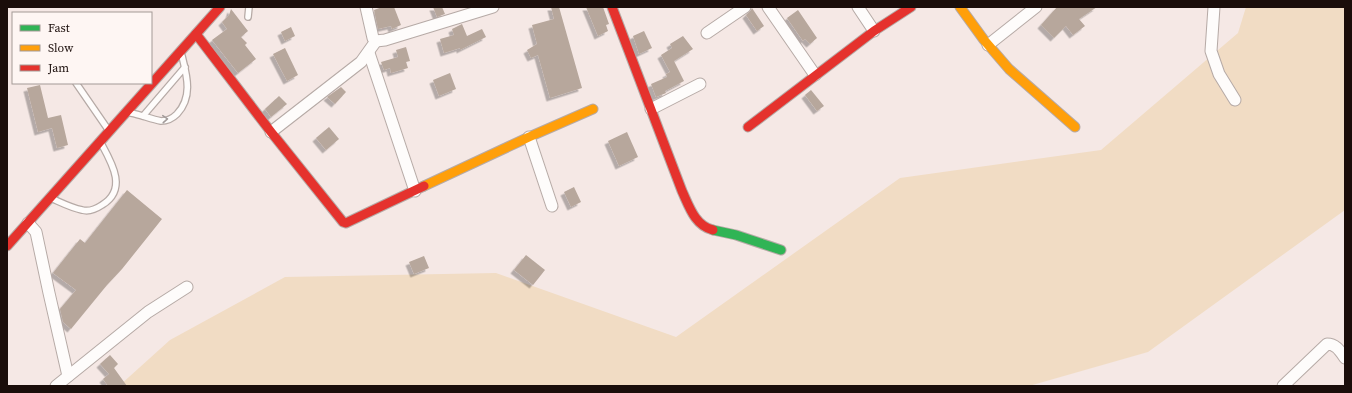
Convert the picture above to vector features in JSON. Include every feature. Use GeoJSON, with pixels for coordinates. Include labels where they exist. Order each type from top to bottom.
{"type":"FeatureCollection","features":[{"type":"Feature","properties":{"kind":"main road"},"geometry":{"type":"LineString","coordinates":[[152,84],[220,7]]}},
{"type":"Feature","properties":{"kind":"main road"},"geometry":{"type":"LineString","coordinates":[[612,7],[682,190],[694,216],[701,224],[710,230],[736,235],[781,250]]}},
{"type":"Feature","properties":{"kind":"main road"},"geometry":{"type":"LineString","coordinates":[[748,126],[874,31],[911,7]]}},
{"type":"Feature","properties":{"kind":"main road"},"geometry":{"type":"LineString","coordinates":[[960,7],[988,45],[1020,80],[1075,126]]}},
{"type":"Feature","properties":{"kind":"main road"},"geometry":{"type":"LineString","coordinates":[[196,34],[270,132],[343,222],[349,222],[529,137],[593,109]]}},
{"type":"Feature","properties":{"kind":"main road"},"geometry":{"type":"LineString","coordinates":[[7,246],[13,235],[28,222],[152,84]]}},
{"type":"Feature","properties":{"kind":"street"},"geometry":{"type":"LineString","coordinates":[[366,7],[373,38],[376,41]]}},
{"type":"Feature","properties":{"kind":"street"},"geometry":{"type":"LineString","coordinates":[[376,41],[386,40],[493,7]]}},
{"type":"Feature","properties":{"kind":"street"},"geometry":{"type":"LineString","coordinates":[[707,33],[744,7]]}},
{"type":"Feature","properties":{"kind":"street"},"geometry":{"type":"LineString","coordinates":[[768,7],[815,75]]}},
{"type":"Feature","properties":{"kind":"street"},"geometry":{"type":"LineString","coordinates":[[858,7],[874,31]]}},
{"type":"Feature","properties":{"kind":"street"},"geometry":{"type":"LineString","coordinates":[[988,45],[1036,7]]}},
{"type":"Feature","properties":{"kind":"street"},"geometry":{"type":"LineString","coordinates":[[1214,7],[1212,51],[1219,74],[1235,100]]}},
{"type":"Feature","properties":{"kind":"street"},"geometry":{"type":"LineString","coordinates":[[270,132],[361,62],[376,41]]}},
{"type":"Feature","properties":{"kind":"street"},"geometry":{"type":"LineString","coordinates":[[368,53],[415,191]]}},
{"type":"Feature","properties":{"kind":"street"},"geometry":{"type":"LineString","coordinates":[[651,108],[700,84]]}},
{"type":"Feature","properties":{"kind":"street"},"geometry":{"type":"LineString","coordinates":[[529,137],[552,206]]}},
{"type":"Feature","properties":{"kind":"street"},"geometry":{"type":"LineString","coordinates":[[28,222],[36,232],[68,376]]}},
{"type":"Feature","properties":{"kind":"street"},"geometry":{"type":"LineString","coordinates":[[56,386],[148,312],[187,287]]}},
{"type":"Feature","properties":{"kind":"street"},"geometry":{"type":"LineString","coordinates":[[1283,386],[1327,344],[1336,346],[1345,358]]}},
{"type":"Feature","properties":{"kind":"lane"},"geometry":{"type":"LineString","coordinates":[[248,17],[249,7]]}},
{"type":"Feature","properties":{"kind":"lane"},"geometry":{"type":"LineString","coordinates":[[127,111],[162,121],[173,119],[181,110],[187,98],[188,86],[181,52]]}},
{"type":"Feature","properties":{"kind":"lane"},"geometry":{"type":"LineString","coordinates":[[143,116],[185,67]]}},
{"type":"Feature","properties":{"kind":"lane"},"geometry":{"type":"LineString","coordinates":[[77,84],[109,131]]}},
{"type":"Feature","properties":{"kind":"lane"},"geometry":{"type":"LineString","coordinates":[[50,198],[82,211],[94,210],[106,203],[113,194],[117,183],[114,168],[100,141]]}},
{"type":"Feature","properties":{"kind":"shaded area"},"geometry":{"type":"Polygon","coordinates":[[[1246,7],[1345,7],[1345,210],[1148,352],[1029,386],[119,386],[170,340],[285,277],[496,273],[676,337],[900,178],[1101,150],[1238,33],[1246,7]]]}},
{"type":"Feature","properties":{"kind":"building"},"geometry":{"type":"Polygon","coordinates":[[[382,7],[394,7],[401,25],[392,29],[391,26],[378,29],[374,10],[382,7]]]}},
{"type":"Feature","properties":{"kind":"building"},"geometry":{"type":"Polygon","coordinates":[[[433,7],[442,7],[445,14],[437,17],[433,7]]]}},
{"type":"Feature","properties":{"kind":"building"},"geometry":{"type":"Polygon","coordinates":[[[551,7],[559,7],[582,88],[550,98],[538,55],[531,58],[527,50],[537,44],[532,25],[554,19],[551,7]]]}},
{"type":"Feature","properties":{"kind":"building"},"geometry":{"type":"Polygon","coordinates":[[[586,7],[603,7],[609,24],[606,25],[608,31],[598,36],[586,7]]]}},
{"type":"Feature","properties":{"kind":"building"},"geometry":{"type":"Polygon","coordinates":[[[1057,7],[1097,7],[1079,19],[1085,26],[1073,35],[1066,26],[1054,38],[1041,25],[1057,7]]]}},
{"type":"Feature","properties":{"kind":"building"},"geometry":{"type":"Polygon","coordinates":[[[752,8],[764,26],[757,31],[746,15],[752,8]]]}},
{"type":"Feature","properties":{"kind":"building"},"geometry":{"type":"Polygon","coordinates":[[[231,9],[248,31],[241,37],[247,43],[245,45],[256,59],[238,73],[212,40],[227,29],[222,22],[229,15],[231,9]]]}},
{"type":"Feature","properties":{"kind":"building"},"geometry":{"type":"Polygon","coordinates":[[[798,10],[817,38],[810,44],[805,39],[803,41],[787,18],[798,10]]]}},
{"type":"Feature","properties":{"kind":"building"},"geometry":{"type":"Polygon","coordinates":[[[462,24],[467,36],[482,29],[486,37],[460,50],[460,48],[444,53],[440,39],[454,35],[452,29],[462,24]]]}},
{"type":"Feature","properties":{"kind":"building"},"geometry":{"type":"Polygon","coordinates":[[[291,27],[295,36],[285,41],[281,32],[291,27]]]}},
{"type":"Feature","properties":{"kind":"building"},"geometry":{"type":"Polygon","coordinates":[[[644,31],[652,48],[639,54],[633,36],[644,31]]]}},
{"type":"Feature","properties":{"kind":"building"},"geometry":{"type":"Polygon","coordinates":[[[683,36],[693,49],[674,61],[684,81],[665,91],[666,93],[656,97],[651,84],[667,77],[666,74],[670,72],[661,55],[672,48],[670,44],[683,36]]]}},
{"type":"Feature","properties":{"kind":"building"},"geometry":{"type":"Polygon","coordinates":[[[406,47],[410,61],[406,62],[408,68],[391,73],[390,68],[384,70],[381,62],[398,57],[396,50],[406,47]]]}},
{"type":"Feature","properties":{"kind":"building"},"geometry":{"type":"Polygon","coordinates":[[[285,48],[298,75],[287,81],[273,54],[285,48]]]}},
{"type":"Feature","properties":{"kind":"building"},"geometry":{"type":"Polygon","coordinates":[[[450,73],[456,89],[439,96],[433,80],[450,73]]]}},
{"type":"Feature","properties":{"kind":"building"},"geometry":{"type":"Polygon","coordinates":[[[40,85],[48,118],[61,115],[68,145],[57,148],[52,128],[38,132],[27,88],[40,85]]]}},
{"type":"Feature","properties":{"kind":"building"},"geometry":{"type":"Polygon","coordinates":[[[341,87],[346,92],[335,104],[327,97],[341,87]]]}},
{"type":"Feature","properties":{"kind":"building"},"geometry":{"type":"Polygon","coordinates":[[[811,90],[824,106],[817,111],[805,95],[811,90]]]}},
{"type":"Feature","properties":{"kind":"building"},"geometry":{"type":"Polygon","coordinates":[[[279,96],[287,104],[271,117],[265,109],[279,96]]]}},
{"type":"Feature","properties":{"kind":"building"},"geometry":{"type":"Polygon","coordinates":[[[329,127],[339,139],[326,150],[316,138],[329,127]]]}},
{"type":"Feature","properties":{"kind":"building"},"geometry":{"type":"Polygon","coordinates":[[[627,132],[638,157],[619,166],[608,141],[627,132]]]}},
{"type":"Feature","properties":{"kind":"building"},"geometry":{"type":"Polygon","coordinates":[[[574,187],[581,202],[571,207],[564,192],[574,187]]]}},
{"type":"Feature","properties":{"kind":"building"},"geometry":{"type":"Polygon","coordinates":[[[127,190],[162,219],[71,329],[63,322],[60,309],[76,290],[53,273],[80,239],[85,243],[127,190]]]}},
{"type":"Feature","properties":{"kind":"building"},"geometry":{"type":"Polygon","coordinates":[[[526,255],[545,270],[533,285],[514,270],[526,255]]]}},
{"type":"Feature","properties":{"kind":"building"},"geometry":{"type":"Polygon","coordinates":[[[424,256],[429,268],[414,274],[409,262],[424,256]]]}},
{"type":"Feature","properties":{"kind":"building"},"geometry":{"type":"Polygon","coordinates":[[[110,355],[118,364],[114,368],[127,386],[108,386],[103,379],[109,374],[100,364],[110,355]]]}},
{"type":"Feature","properties":{"kind":"traffic: fast"},"geometry":{"type":"LineString","coordinates":[[713,230],[736,235],[781,250]]}},
{"type":"Feature","properties":{"kind":"traffic: slow"},"geometry":{"type":"LineString","coordinates":[[960,7],[984,40],[1009,69],[1075,127]]}},
{"type":"Feature","properties":{"kind":"traffic: slow"},"geometry":{"type":"LineString","coordinates":[[424,186],[593,109]]}},
{"type":"Feature","properties":{"kind":"traffic: jam"},"geometry":{"type":"LineString","coordinates":[[152,83],[220,7]]}},
{"type":"Feature","properties":{"kind":"traffic: jam"},"geometry":{"type":"LineString","coordinates":[[612,7],[687,203],[697,220],[707,228],[713,230]]}},
{"type":"Feature","properties":{"kind":"traffic: jam"},"geometry":{"type":"LineString","coordinates":[[748,127],[874,31],[911,7]]}},
{"type":"Feature","properties":{"kind":"traffic: jam"},"geometry":{"type":"LineString","coordinates":[[196,34],[271,132],[343,222],[346,223],[424,186]]}},
{"type":"Feature","properties":{"kind":"traffic: jam"},"geometry":{"type":"LineString","coordinates":[[7,246],[151,84]]}}]}
